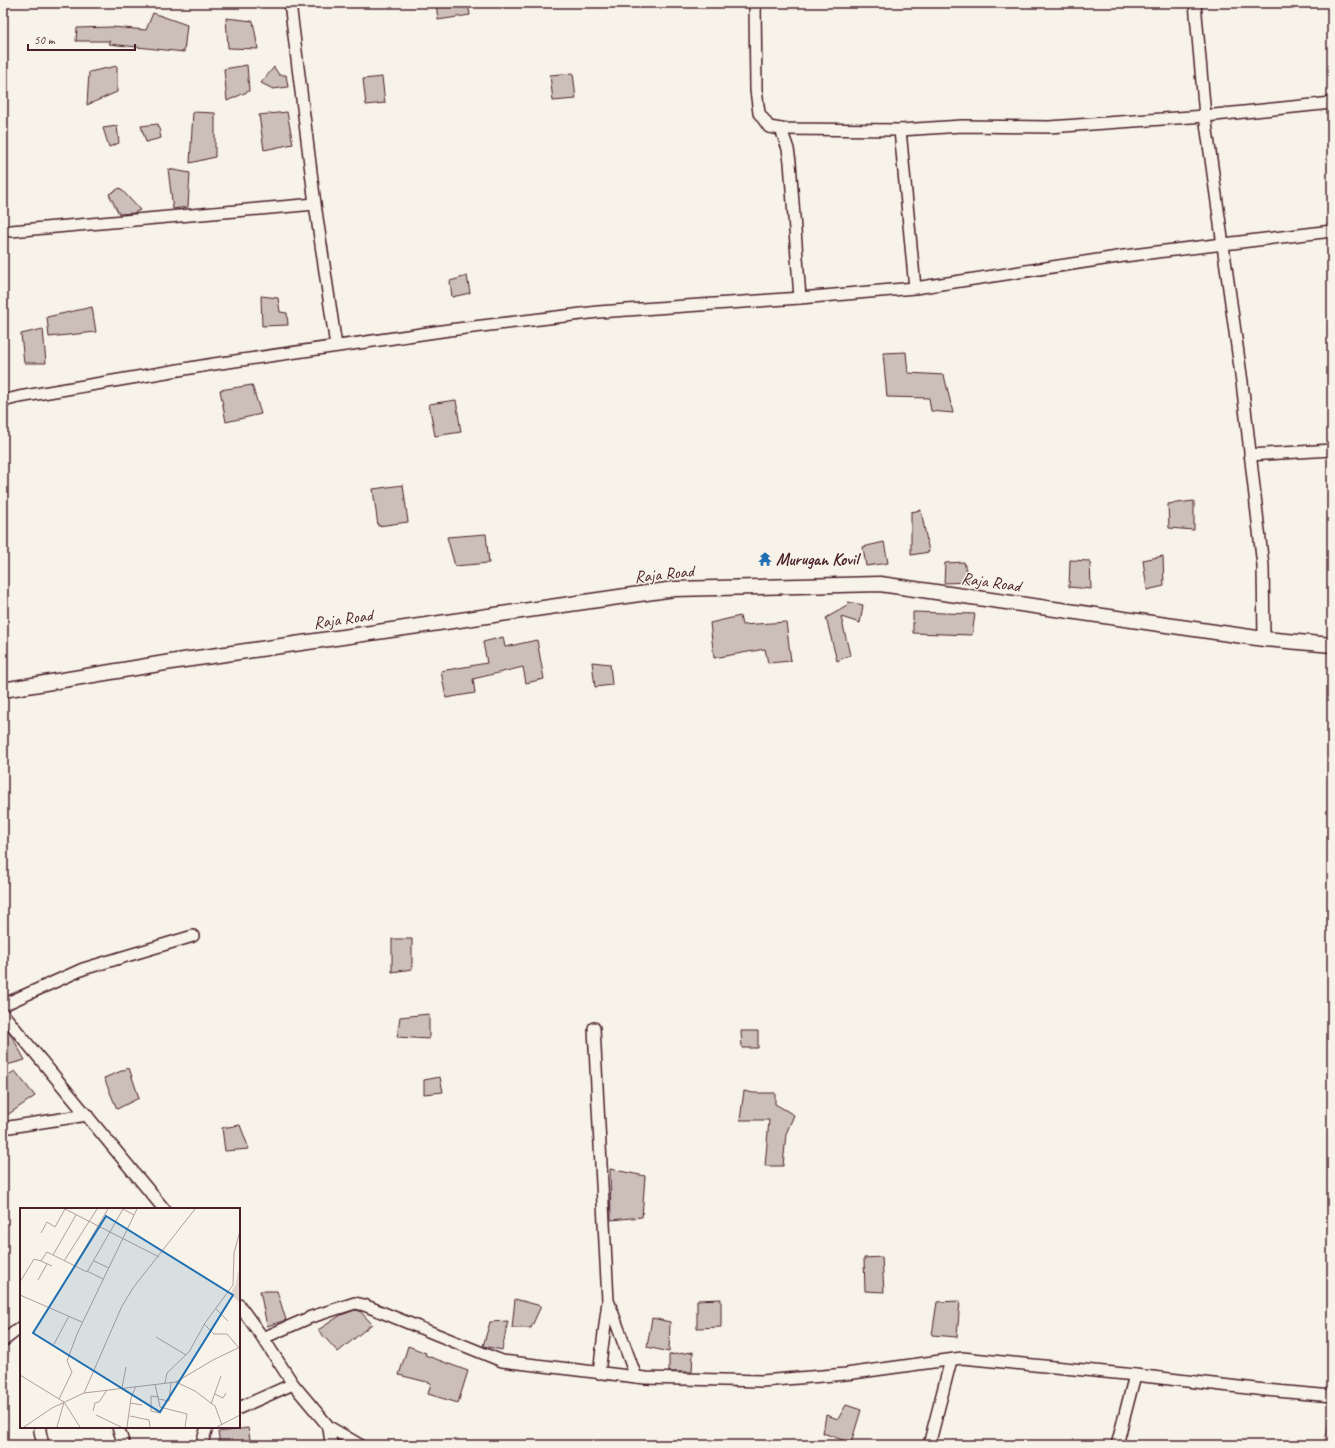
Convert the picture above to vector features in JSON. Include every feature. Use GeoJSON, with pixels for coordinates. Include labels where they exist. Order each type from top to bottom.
{"type":"FeatureCollection","features":[{"type":"Feature","properties":{"kind":"street"},"geometry":{"type":"LineString","coordinates":[[290,3],[315,204],[336,346]]}},
{"type":"Feature","properties":{"kind":"street"},"geometry":{"type":"LineString","coordinates":[[755,3],[756,90],[759,113],[770,127],[781,129],[900,130],[962,126],[1050,127],[1204,116],[1332,103]]}},
{"type":"Feature","properties":{"kind":"street"},"geometry":{"type":"LineString","coordinates":[[1195,3],[1204,116],[1242,382],[1262,566],[1264,639]]}},
{"type":"Feature","properties":{"kind":"street"},"geometry":{"type":"LineString","coordinates":[[781,129],[788,149],[790,162],[800,298]]}},
{"type":"Feature","properties":{"kind":"street"},"geometry":{"type":"LineString","coordinates":[[900,130],[915,288]]}},
{"type":"Feature","properties":{"kind":"street"},"geometry":{"type":"LineString","coordinates":[[11,232],[315,204]]}},
{"type":"Feature","properties":{"kind":"street"},"geometry":{"type":"LineString","coordinates":[[3,401],[214,364],[449,330],[598,312],[800,298],[915,288],[1124,256],[1332,231]]}},
{"type":"Feature","properties":{"kind":"street"},"geometry":{"type":"LineString","coordinates":[[1250,456],[1332,450]]}},
{"type":"Feature","properties":{"kind":"street","name":"Raja Road"},"geometry":{"type":"LineString","coordinates":[[3,690],[185,660],[674,589],[880,584],[1264,639],[1332,645]]}},
{"type":"Feature","properties":{"kind":"street"},"geometry":{"type":"LineString","coordinates":[[163,1208],[3,1012],[82,969],[194,936]]}},
{"type":"Feature","properties":{"kind":"street"},"geometry":{"type":"LineString","coordinates":[[594,1028],[608,1301],[598,1373]]}},
{"type":"Feature","properties":{"kind":"street"},"geometry":{"type":"LineString","coordinates":[[3,1128],[87,1115]]}},
{"type":"Feature","properties":{"kind":"street"},"geometry":{"type":"LineString","coordinates":[[608,1301],[636,1377]]}},
{"type":"Feature","properties":{"kind":"street"},"geometry":{"type":"LineString","coordinates":[[263,1338],[311,1316],[355,1303],[364,1305],[502,1361],[636,1377],[762,1381],[846,1374],[962,1358],[1332,1396]]}},
{"type":"Feature","properties":{"kind":"street"},"geometry":{"type":"LineString","coordinates":[[240,1306],[293,1384],[329,1428],[360,1445]]}},
{"type":"Feature","properties":{"kind":"street"},"geometry":{"type":"LineString","coordinates":[[3,1341],[20,1328]]}},
{"type":"Feature","properties":{"kind":"street"},"geometry":{"type":"LineString","coordinates":[[929,1445],[951,1360]]}},
{"type":"Feature","properties":{"kind":"street"},"geometry":{"type":"LineString","coordinates":[[1117,1445],[1135,1375]]}},
{"type":"Feature","properties":{"kind":"street"},"geometry":{"type":"LineString","coordinates":[[240,1408],[293,1384]]}},
{"type":"Feature","properties":{"kind":"street"},"geometry":{"type":"LineString","coordinates":[[40,1428],[43,1445]]}},
{"type":"Feature","properties":{"kind":"street"},"geometry":{"type":"LineString","coordinates":[[118,1428],[124,1445]]}},
{"type":"Feature","properties":{"kind":"street"},"geometry":{"type":"LineString","coordinates":[[200,1445],[207,1428]]}},
{"type":"Feature","properties":{"kind":"street"},"geometry":{"type":"LineString","coordinates":[[329,1428],[331,1445]]}},
{"type":"Feature","properties":{"kind":"shaded area"},"geometry":{"type":"Polygon","coordinates":[[[1330,1417],[1332,1417],[1332,1445],[1324,1445],[1330,1417]]]}},
{"type":"Feature","properties":{"kind":"building"},"geometry":{"type":"Polygon","coordinates":[[[436,3],[468,3],[470,15],[438,20],[436,3]]]}},
{"type":"Feature","properties":{"kind":"building"},"geometry":{"type":"Polygon","coordinates":[[[153,13],[187,25],[184,52],[109,44],[110,41],[76,41],[77,28],[112,27],[146,30],[153,13]]]}},
{"type":"Feature","properties":{"kind":"building"},"geometry":{"type":"Polygon","coordinates":[[[226,18],[253,21],[258,49],[228,48],[226,18]]]}},
{"type":"Feature","properties":{"kind":"building"},"geometry":{"type":"Polygon","coordinates":[[[247,65],[249,91],[227,101],[224,69],[247,65]]]}},
{"type":"Feature","properties":{"kind":"building"},"geometry":{"type":"Polygon","coordinates":[[[117,66],[117,92],[87,105],[89,72],[117,66]]]}},
{"type":"Feature","properties":{"kind":"building"},"geometry":{"type":"Polygon","coordinates":[[[274,67],[279,75],[286,75],[288,87],[273,89],[261,83],[274,67]]]}},
{"type":"Feature","properties":{"kind":"building"},"geometry":{"type":"Polygon","coordinates":[[[573,73],[576,99],[553,101],[550,75],[573,73]]]}},
{"type":"Feature","properties":{"kind":"building"},"geometry":{"type":"Polygon","coordinates":[[[382,77],[385,103],[366,105],[363,79],[382,77]]]}},
{"type":"Feature","properties":{"kind":"building"},"geometry":{"type":"Polygon","coordinates":[[[193,112],[215,113],[215,157],[190,163],[193,112]]]}},
{"type":"Feature","properties":{"kind":"building"},"geometry":{"type":"Polygon","coordinates":[[[287,112],[293,144],[264,150],[259,115],[287,112]]]}},
{"type":"Feature","properties":{"kind":"building"},"geometry":{"type":"Polygon","coordinates":[[[158,124],[161,138],[146,142],[141,126],[158,124]]]}},
{"type":"Feature","properties":{"kind":"building"},"geometry":{"type":"Polygon","coordinates":[[[117,126],[119,143],[109,147],[103,128],[117,126]]]}},
{"type":"Feature","properties":{"kind":"building"},"geometry":{"type":"Polygon","coordinates":[[[168,169],[190,173],[188,207],[173,209],[168,169]]]}},
{"type":"Feature","properties":{"kind":"building"},"geometry":{"type":"Polygon","coordinates":[[[120,188],[140,210],[134,213],[119,214],[109,194],[120,188]]]}},
{"type":"Feature","properties":{"kind":"building"},"geometry":{"type":"Polygon","coordinates":[[[467,276],[470,293],[452,297],[450,281],[467,276]]]}},
{"type":"Feature","properties":{"kind":"building"},"geometry":{"type":"Polygon","coordinates":[[[261,296],[278,298],[280,312],[287,313],[288,325],[262,326],[261,296]]]}},
{"type":"Feature","properties":{"kind":"building"},"geometry":{"type":"Polygon","coordinates":[[[92,307],[96,332],[49,337],[47,317],[92,307]]]}},
{"type":"Feature","properties":{"kind":"building"},"geometry":{"type":"Polygon","coordinates":[[[43,329],[46,363],[24,363],[21,334],[43,329]]]}},
{"type":"Feature","properties":{"kind":"building"},"geometry":{"type":"Polygon","coordinates":[[[906,352],[908,373],[944,375],[953,413],[931,411],[929,398],[887,397],[883,353],[906,352]]]}},
{"type":"Feature","properties":{"kind":"building"},"geometry":{"type":"Polygon","coordinates":[[[252,385],[261,414],[226,422],[220,390],[252,385]]]}},
{"type":"Feature","properties":{"kind":"building"},"geometry":{"type":"Polygon","coordinates":[[[456,400],[461,432],[435,436],[429,404],[456,400]]]}},
{"type":"Feature","properties":{"kind":"building"},"geometry":{"type":"Polygon","coordinates":[[[403,485],[408,522],[378,526],[373,489],[403,485]]]}},
{"type":"Feature","properties":{"kind":"building"},"geometry":{"type":"Polygon","coordinates":[[[1194,501],[1194,530],[1169,528],[1168,504],[1194,501]]]}},
{"type":"Feature","properties":{"kind":"building"},"geometry":{"type":"Polygon","coordinates":[[[921,510],[929,552],[911,555],[911,512],[921,510]]]}},
{"type":"Feature","properties":{"kind":"building"},"geometry":{"type":"Polygon","coordinates":[[[486,534],[489,563],[455,566],[447,537],[486,534]]]}},
{"type":"Feature","properties":{"kind":"building"},"geometry":{"type":"Polygon","coordinates":[[[884,542],[888,563],[866,566],[863,547],[884,542]]]}},
{"type":"Feature","properties":{"kind":"building"},"geometry":{"type":"Polygon","coordinates":[[[1163,556],[1164,586],[1147,590],[1143,560],[1163,556]]]}},
{"type":"Feature","properties":{"kind":"building"},"geometry":{"type":"Polygon","coordinates":[[[1070,560],[1090,561],[1091,589],[1069,587],[1070,560]]]}},
{"type":"Feature","properties":{"kind":"building"},"geometry":{"type":"Polygon","coordinates":[[[964,562],[969,582],[944,583],[945,563],[964,562]]]}},
{"type":"Feature","properties":{"kind":"building"},"geometry":{"type":"Polygon","coordinates":[[[848,602],[863,605],[860,623],[841,617],[850,655],[837,661],[826,618],[847,606],[848,602]]]}},
{"type":"Feature","properties":{"kind":"building"},"geometry":{"type":"Polygon","coordinates":[[[913,612],[975,614],[972,635],[913,633],[913,612]]]}},
{"type":"Feature","properties":{"kind":"building"},"geometry":{"type":"Polygon","coordinates":[[[740,616],[742,625],[786,622],[791,661],[768,663],[765,649],[714,658],[710,623],[740,616]]]}},
{"type":"Feature","properties":{"kind":"building"},"geometry":{"type":"Polygon","coordinates":[[[503,637],[505,647],[537,640],[544,679],[526,683],[523,667],[473,679],[475,693],[446,698],[441,671],[487,663],[483,642],[503,637]]]}},
{"type":"Feature","properties":{"kind":"building"},"geometry":{"type":"Polygon","coordinates":[[[592,662],[610,664],[612,685],[595,687],[592,662]]]}},
{"type":"Feature","properties":{"kind":"building"},"geometry":{"type":"Polygon","coordinates":[[[392,939],[412,939],[412,969],[392,972],[392,939]]]}},
{"type":"Feature","properties":{"kind":"building"},"geometry":{"type":"Polygon","coordinates":[[[429,1014],[429,1039],[397,1037],[400,1017],[429,1014]]]}},
{"type":"Feature","properties":{"kind":"building"},"geometry":{"type":"Polygon","coordinates":[[[3,1025],[10,1033],[25,1060],[3,1066],[3,1025]]]}},
{"type":"Feature","properties":{"kind":"building"},"geometry":{"type":"Polygon","coordinates":[[[741,1031],[758,1031],[758,1048],[742,1048],[741,1031]]]}},
{"type":"Feature","properties":{"kind":"building"},"geometry":{"type":"Polygon","coordinates":[[[129,1068],[139,1098],[117,1109],[104,1078],[129,1068]]]}},
{"type":"Feature","properties":{"kind":"building"},"geometry":{"type":"Polygon","coordinates":[[[15,1071],[35,1096],[3,1118],[3,1078],[15,1071]]]}},
{"type":"Feature","properties":{"kind":"building"},"geometry":{"type":"Polygon","coordinates":[[[440,1077],[443,1092],[424,1094],[424,1080],[440,1077]]]}},
{"type":"Feature","properties":{"kind":"building"},"geometry":{"type":"Polygon","coordinates":[[[744,1091],[753,1093],[775,1093],[775,1104],[794,1115],[786,1134],[783,1166],[765,1166],[769,1120],[740,1120],[744,1091]]]}},
{"type":"Feature","properties":{"kind":"building"},"geometry":{"type":"Polygon","coordinates":[[[240,1125],[249,1149],[225,1151],[222,1128],[240,1125]]]}},
{"type":"Feature","properties":{"kind":"building"},"geometry":{"type":"Polygon","coordinates":[[[610,1169],[645,1176],[642,1217],[611,1220],[610,1169]]]}},
{"type":"Feature","properties":{"kind":"building"},"geometry":{"type":"Polygon","coordinates":[[[882,1257],[884,1292],[865,1291],[864,1258],[882,1257]]]}},
{"type":"Feature","properties":{"kind":"building"},"geometry":{"type":"Polygon","coordinates":[[[260,1291],[277,1291],[286,1320],[267,1326],[260,1291]]]}},
{"type":"Feature","properties":{"kind":"building"},"geometry":{"type":"Polygon","coordinates":[[[515,1299],[541,1306],[531,1328],[512,1328],[515,1299]]]}},
{"type":"Feature","properties":{"kind":"building"},"geometry":{"type":"Polygon","coordinates":[[[721,1299],[721,1327],[697,1328],[697,1300],[721,1299]]]}},
{"type":"Feature","properties":{"kind":"building"},"geometry":{"type":"Polygon","coordinates":[[[960,1301],[957,1337],[932,1335],[937,1302],[960,1301]]]}},
{"type":"Feature","properties":{"kind":"building"},"geometry":{"type":"Polygon","coordinates":[[[355,1310],[360,1311],[372,1324],[338,1352],[318,1330],[341,1315],[355,1310]]]}},
{"type":"Feature","properties":{"kind":"building"},"geometry":{"type":"Polygon","coordinates":[[[652,1318],[670,1322],[669,1352],[647,1347],[652,1318]]]}},
{"type":"Feature","properties":{"kind":"building"},"geometry":{"type":"Polygon","coordinates":[[[508,1321],[502,1350],[483,1346],[490,1322],[508,1321]]]}},
{"type":"Feature","properties":{"kind":"building"},"geometry":{"type":"Polygon","coordinates":[[[408,1346],[426,1353],[425,1355],[468,1371],[458,1403],[428,1394],[431,1383],[399,1375],[408,1346]]]}},
{"type":"Feature","properties":{"kind":"building"},"geometry":{"type":"Polygon","coordinates":[[[693,1352],[692,1372],[669,1372],[669,1355],[693,1352]]]}},
{"type":"Feature","properties":{"kind":"building"},"geometry":{"type":"Polygon","coordinates":[[[846,1405],[861,1410],[851,1443],[823,1433],[826,1415],[838,1419],[846,1405]]]}},
{"type":"Feature","properties":{"kind":"building"},"geometry":{"type":"Polygon","coordinates":[[[248,1428],[251,1445],[220,1445],[218,1432],[248,1428]]]}},
{"type":"Feature","properties":{"kind":"place","name":"Murugan Kovil"},"geometry":{"type":"Point","coordinates":[765,559]}}]}
